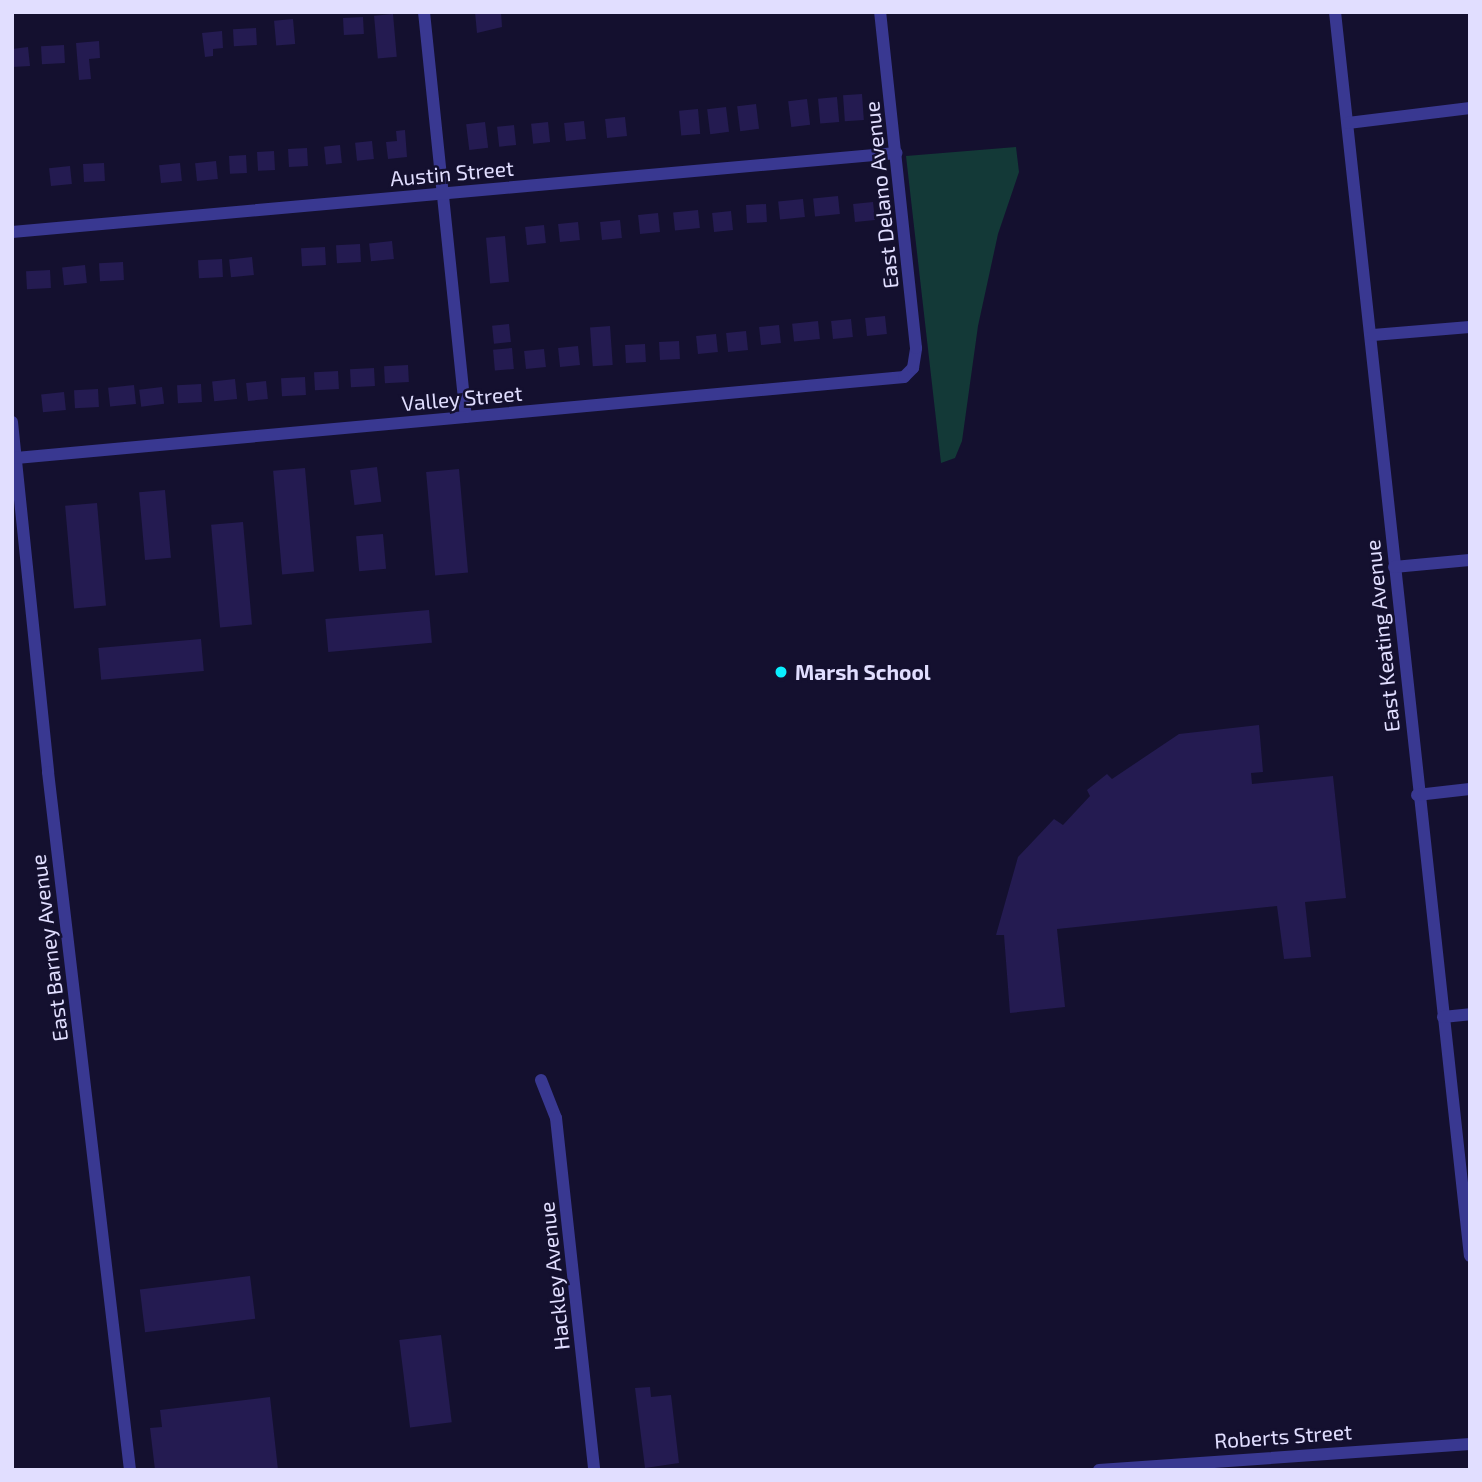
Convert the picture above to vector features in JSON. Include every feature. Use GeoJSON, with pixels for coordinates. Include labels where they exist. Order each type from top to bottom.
{"type":"FeatureCollection","features":[{"type":"Feature","properties":{"kind":"street"},"geometry":{"type":"LineString","coordinates":[[424,12],[466,417]]}},
{"type":"Feature","properties":{"kind":"street","name":"East Delano Avenue"},"geometry":{"type":"LineString","coordinates":[[880,12],[916,348],[910,373]]}},
{"type":"Feature","properties":{"kind":"street","name":"East Keating Avenue"},"geometry":{"type":"LineString","coordinates":[[1335,12],[1373,335],[1418,795],[1470,1256]]}},
{"type":"Feature","properties":{"kind":"street"},"geometry":{"type":"LineString","coordinates":[[1348,123],[1470,108]]}},
{"type":"Feature","properties":{"kind":"street","name":"Austin Street"},"geometry":{"type":"LineString","coordinates":[[12,232],[895,153]]}},
{"type":"Feature","properties":{"kind":"street"},"geometry":{"type":"LineString","coordinates":[[1373,335],[1470,327]]}},
{"type":"Feature","properties":{"kind":"street","name":"Valley Street"},"geometry":{"type":"LineString","coordinates":[[16,458],[882,380],[910,373]]}},
{"type":"Feature","properties":{"kind":"street","name":"East Barney Avenue"},"geometry":{"type":"LineString","coordinates":[[12,422],[130,1470]]}},
{"type":"Feature","properties":{"kind":"street"},"geometry":{"type":"LineString","coordinates":[[1394,567],[1470,559]]}},
{"type":"Feature","properties":{"kind":"street"},"geometry":{"type":"LineString","coordinates":[[1418,795],[1470,789]]}},
{"type":"Feature","properties":{"kind":"street"},"geometry":{"type":"LineString","coordinates":[[1443,1017],[1470,1014]]}},
{"type":"Feature","properties":{"kind":"street","name":"Hackley Avenue"},"geometry":{"type":"LineString","coordinates":[[541,1080],[556,1118],[594,1470]]}},
{"type":"Feature","properties":{"kind":"street","name":"Roberts Street"},"geometry":{"type":"LineString","coordinates":[[1099,1470],[1470,1444]]}},
{"type":"Feature","properties":{"kind":"green space"},"geometry":{"type":"Polygon","coordinates":[[[1016,147],[1019,172],[998,234],[978,326],[962,441],[955,458],[941,463],[906,156],[1016,147]]]}},
{"type":"Feature","properties":{"kind":"building"},"geometry":{"type":"Polygon","coordinates":[[[475,12],[501,12],[502,27],[477,33],[475,12]]]}},
{"type":"Feature","properties":{"kind":"building"},"geometry":{"type":"Polygon","coordinates":[[[393,14],[397,57],[378,58],[374,16],[393,14]]]}},
{"type":"Feature","properties":{"kind":"building"},"geometry":{"type":"Polygon","coordinates":[[[363,17],[364,34],[344,35],[343,18],[363,17]]]}},
{"type":"Feature","properties":{"kind":"building"},"geometry":{"type":"Polygon","coordinates":[[[293,19],[295,44],[276,46],[274,21],[293,19]]]}},
{"type":"Feature","properties":{"kind":"building"},"geometry":{"type":"Polygon","coordinates":[[[256,28],[257,45],[234,46],[233,29],[256,28]]]}},
{"type":"Feature","properties":{"kind":"building"},"geometry":{"type":"Polygon","coordinates":[[[222,31],[223,48],[213,49],[213,56],[205,57],[202,33],[222,31]]]}},
{"type":"Feature","properties":{"kind":"building"},"geometry":{"type":"Polygon","coordinates":[[[99,41],[100,58],[89,59],[91,79],[79,80],[76,43],[99,41]]]}},
{"type":"Feature","properties":{"kind":"building"},"geometry":{"type":"Polygon","coordinates":[[[64,45],[65,63],[42,64],[41,46],[64,45]]]}},
{"type":"Feature","properties":{"kind":"building"},"geometry":{"type":"Polygon","coordinates":[[[28,47],[30,66],[12,67],[12,49],[28,47]]]}},
{"type":"Feature","properties":{"kind":"building"},"geometry":{"type":"Polygon","coordinates":[[[862,94],[864,120],[845,121],[843,95],[862,94]]]}},
{"type":"Feature","properties":{"kind":"building"},"geometry":{"type":"Polygon","coordinates":[[[837,97],[839,122],[820,124],[818,99],[837,97]]]}},
{"type":"Feature","properties":{"kind":"building"},"geometry":{"type":"Polygon","coordinates":[[[807,99],[810,125],[791,127],[788,101],[807,99]]]}},
{"type":"Feature","properties":{"kind":"building"},"geometry":{"type":"Polygon","coordinates":[[[756,104],[759,129],[740,131],[737,106],[756,104]]]}},
{"type":"Feature","properties":{"kind":"building"},"geometry":{"type":"Polygon","coordinates":[[[726,107],[729,132],[710,134],[707,109],[726,107]]]}},
{"type":"Feature","properties":{"kind":"building"},"geometry":{"type":"Polygon","coordinates":[[[698,109],[700,134],[681,136],[679,111],[698,109]]]}},
{"type":"Feature","properties":{"kind":"building"},"geometry":{"type":"Polygon","coordinates":[[[625,117],[627,136],[607,138],[605,119],[625,117]]]}},
{"type":"Feature","properties":{"kind":"building"},"geometry":{"type":"Polygon","coordinates":[[[584,121],[586,139],[566,141],[564,123],[584,121]]]}},
{"type":"Feature","properties":{"kind":"building"},"geometry":{"type":"Polygon","coordinates":[[[485,122],[488,148],[469,150],[466,124],[485,122]]]}},
{"type":"Feature","properties":{"kind":"building"},"geometry":{"type":"Polygon","coordinates":[[[548,122],[550,142],[533,144],[531,124],[548,122]]]}},
{"type":"Feature","properties":{"kind":"building"},"geometry":{"type":"Polygon","coordinates":[[[514,125],[516,145],[499,147],[497,127],[514,125]]]}},
{"type":"Feature","properties":{"kind":"building"},"geometry":{"type":"Polygon","coordinates":[[[405,130],[407,157],[388,159],[386,142],[397,141],[396,131],[405,130]]]}},
{"type":"Feature","properties":{"kind":"building"},"geometry":{"type":"Polygon","coordinates":[[[372,141],[374,159],[357,161],[355,143],[372,141]]]}},
{"type":"Feature","properties":{"kind":"building"},"geometry":{"type":"Polygon","coordinates":[[[340,145],[342,163],[326,165],[324,147],[340,145]]]}},
{"type":"Feature","properties":{"kind":"building"},"geometry":{"type":"Polygon","coordinates":[[[307,148],[308,166],[289,167],[288,149],[307,148]]]}},
{"type":"Feature","properties":{"kind":"building"},"geometry":{"type":"Polygon","coordinates":[[[274,151],[275,170],[258,171],[257,152],[274,151]]]}},
{"type":"Feature","properties":{"kind":"building"},"geometry":{"type":"Polygon","coordinates":[[[246,155],[247,173],[230,174],[229,156],[246,155]]]}},
{"type":"Feature","properties":{"kind":"building"},"geometry":{"type":"Polygon","coordinates":[[[216,161],[218,179],[197,181],[195,163],[216,161]]]}},
{"type":"Feature","properties":{"kind":"building"},"geometry":{"type":"Polygon","coordinates":[[[104,163],[105,181],[84,182],[83,164],[104,163]]]}},
{"type":"Feature","properties":{"kind":"building"},"geometry":{"type":"Polygon","coordinates":[[[180,163],[182,181],[161,183],[159,165],[180,163]]]}},
{"type":"Feature","properties":{"kind":"building"},"geometry":{"type":"Polygon","coordinates":[[[70,166],[72,184],[51,186],[49,168],[70,166]]]}},
{"type":"Feature","properties":{"kind":"building"},"geometry":{"type":"Polygon","coordinates":[[[838,196],[840,214],[815,217],[813,199],[838,196]]]}},
{"type":"Feature","properties":{"kind":"building"},"geometry":{"type":"Polygon","coordinates":[[[803,199],[805,217],[780,220],[778,202],[803,199]]]}},
{"type":"Feature","properties":{"kind":"building"},"geometry":{"type":"Polygon","coordinates":[[[873,202],[875,220],[855,222],[853,204],[873,202]]]}},
{"type":"Feature","properties":{"kind":"building"},"geometry":{"type":"Polygon","coordinates":[[[766,204],[767,222],[747,223],[746,205],[766,204]]]}},
{"type":"Feature","properties":{"kind":"building"},"geometry":{"type":"Polygon","coordinates":[[[698,210],[700,228],[675,231],[673,213],[698,210]]]}},
{"type":"Feature","properties":{"kind":"building"},"geometry":{"type":"Polygon","coordinates":[[[731,211],[733,230],[714,232],[712,213],[731,211]]]}},
{"type":"Feature","properties":{"kind":"building"},"geometry":{"type":"Polygon","coordinates":[[[658,213],[660,232],[640,234],[638,215],[658,213]]]}},
{"type":"Feature","properties":{"kind":"building"},"geometry":{"type":"Polygon","coordinates":[[[620,220],[622,238],[602,240],[600,222],[620,220]]]}},
{"type":"Feature","properties":{"kind":"building"},"geometry":{"type":"Polygon","coordinates":[[[578,222],[580,240],[560,242],[558,224],[578,222]]]}},
{"type":"Feature","properties":{"kind":"building"},"geometry":{"type":"Polygon","coordinates":[[[544,225],[546,243],[527,245],[525,227],[544,225]]]}},
{"type":"Feature","properties":{"kind":"building"},"geometry":{"type":"Polygon","coordinates":[[[505,236],[509,282],[490,283],[486,238],[505,236]]]}},
{"type":"Feature","properties":{"kind":"building"},"geometry":{"type":"Polygon","coordinates":[[[392,241],[394,259],[371,261],[369,243],[392,241]]]}},
{"type":"Feature","properties":{"kind":"building"},"geometry":{"type":"Polygon","coordinates":[[[360,244],[361,262],[337,263],[336,245],[360,244]]]}},
{"type":"Feature","properties":{"kind":"building"},"geometry":{"type":"Polygon","coordinates":[[[325,247],[326,265],[302,266],[301,248],[325,247]]]}},
{"type":"Feature","properties":{"kind":"building"},"geometry":{"type":"Polygon","coordinates":[[[252,257],[254,275],[231,277],[229,259],[252,257]]]}},
{"type":"Feature","properties":{"kind":"building"},"geometry":{"type":"Polygon","coordinates":[[[222,259],[223,277],[199,278],[198,260],[222,259]]]}},
{"type":"Feature","properties":{"kind":"building"},"geometry":{"type":"Polygon","coordinates":[[[123,262],[124,280],[100,281],[99,263],[123,262]]]}},
{"type":"Feature","properties":{"kind":"building"},"geometry":{"type":"Polygon","coordinates":[[[85,265],[87,283],[64,285],[62,267],[85,265]]]}},
{"type":"Feature","properties":{"kind":"building"},"geometry":{"type":"Polygon","coordinates":[[[50,270],[51,288],[27,289],[26,271],[50,270]]]}},
{"type":"Feature","properties":{"kind":"building"},"geometry":{"type":"Polygon","coordinates":[[[885,316],[887,334],[867,336],[865,318],[885,316]]]}},
{"type":"Feature","properties":{"kind":"building"},"geometry":{"type":"Polygon","coordinates":[[[851,319],[853,337],[833,339],[831,321],[851,319]]]}},
{"type":"Feature","properties":{"kind":"building"},"geometry":{"type":"Polygon","coordinates":[[[818,321],[820,339],[794,342],[792,324],[818,321]]]}},
{"type":"Feature","properties":{"kind":"building"},"geometry":{"type":"Polygon","coordinates":[[[509,324],[511,342],[494,344],[492,326],[509,324]]]}},
{"type":"Feature","properties":{"kind":"building"},"geometry":{"type":"Polygon","coordinates":[[[779,325],[781,343],[761,345],[759,327],[779,325]]]}},
{"type":"Feature","properties":{"kind":"building"},"geometry":{"type":"Polygon","coordinates":[[[610,326],[613,365],[593,366],[590,327],[610,326]]]}},
{"type":"Feature","properties":{"kind":"building"},"geometry":{"type":"Polygon","coordinates":[[[746,331],[748,350],[728,352],[726,333],[746,331]]]}},
{"type":"Feature","properties":{"kind":"building"},"geometry":{"type":"Polygon","coordinates":[[[716,334],[718,352],[698,354],[696,336],[716,334]]]}},
{"type":"Feature","properties":{"kind":"building"},"geometry":{"type":"Polygon","coordinates":[[[679,341],[680,359],[660,360],[659,342],[679,341]]]}},
{"type":"Feature","properties":{"kind":"building"},"geometry":{"type":"Polygon","coordinates":[[[645,344],[646,362],[626,363],[625,345],[645,344]]]}},
{"type":"Feature","properties":{"kind":"building"},"geometry":{"type":"Polygon","coordinates":[[[578,346],[580,365],[560,367],[558,348],[578,346]]]}},
{"type":"Feature","properties":{"kind":"building"},"geometry":{"type":"Polygon","coordinates":[[[512,348],[514,369],[495,371],[493,350],[512,348]]]}},
{"type":"Feature","properties":{"kind":"building"},"geometry":{"type":"Polygon","coordinates":[[[544,349],[546,367],[526,369],[524,351],[544,349]]]}},
{"type":"Feature","properties":{"kind":"building"},"geometry":{"type":"Polygon","coordinates":[[[408,365],[409,382],[385,383],[384,366],[408,365]]]}},
{"type":"Feature","properties":{"kind":"building"},"geometry":{"type":"Polygon","coordinates":[[[374,368],[375,386],[351,387],[350,369],[374,368]]]}},
{"type":"Feature","properties":{"kind":"building"},"geometry":{"type":"Polygon","coordinates":[[[338,371],[339,389],[315,390],[314,372],[338,371]]]}},
{"type":"Feature","properties":{"kind":"building"},"geometry":{"type":"Polygon","coordinates":[[[305,377],[306,395],[282,396],[281,378],[305,377]]]}},
{"type":"Feature","properties":{"kind":"building"},"geometry":{"type":"Polygon","coordinates":[[[235,379],[237,399],[214,401],[212,381],[235,379]]]}},
{"type":"Feature","properties":{"kind":"building"},"geometry":{"type":"Polygon","coordinates":[[[266,381],[268,399],[248,401],[246,383],[266,381]]]}},
{"type":"Feature","properties":{"kind":"building"},"geometry":{"type":"Polygon","coordinates":[[[201,384],[202,402],[178,403],[177,385],[201,384]]]}},
{"type":"Feature","properties":{"kind":"building"},"geometry":{"type":"Polygon","coordinates":[[[134,385],[136,404],[110,407],[108,388],[134,385]]]}},
{"type":"Feature","properties":{"kind":"building"},"geometry":{"type":"Polygon","coordinates":[[[162,387],[164,404],[141,407],[139,390],[162,387]]]}},
{"type":"Feature","properties":{"kind":"building"},"geometry":{"type":"Polygon","coordinates":[[[98,389],[99,407],[75,408],[74,390],[98,389]]]}},
{"type":"Feature","properties":{"kind":"building"},"geometry":{"type":"Polygon","coordinates":[[[64,392],[66,410],[43,412],[41,394],[64,392]]]}},
{"type":"Feature","properties":{"kind":"building"},"geometry":{"type":"Polygon","coordinates":[[[377,467],[381,502],[354,505],[350,470],[377,467]]]}},
{"type":"Feature","properties":{"kind":"building"},"geometry":{"type":"Polygon","coordinates":[[[305,468],[314,572],[282,574],[273,471],[305,468]]]}},
{"type":"Feature","properties":{"kind":"building"},"geometry":{"type":"Polygon","coordinates":[[[459,469],[468,573],[435,575],[426,472],[459,469]]]}},
{"type":"Feature","properties":{"kind":"building"},"geometry":{"type":"Polygon","coordinates":[[[165,490],[171,558],[145,560],[139,492],[165,490]]]}},
{"type":"Feature","properties":{"kind":"building"},"geometry":{"type":"Polygon","coordinates":[[[97,503],[106,606],[74,608],[65,506],[97,503]]]}},
{"type":"Feature","properties":{"kind":"building"},"geometry":{"type":"Polygon","coordinates":[[[243,522],[252,625],[220,627],[211,525],[243,522]]]}},
{"type":"Feature","properties":{"kind":"building"},"geometry":{"type":"Polygon","coordinates":[[[383,534],[386,569],[359,571],[356,536],[383,534]]]}},
{"type":"Feature","properties":{"kind":"building"},"geometry":{"type":"Polygon","coordinates":[[[429,610],[432,643],[328,652],[325,619],[429,610]]]}},
{"type":"Feature","properties":{"kind":"building"},"geometry":{"type":"Polygon","coordinates":[[[201,639],[204,671],[101,680],[98,648],[201,639]]]}},
{"type":"Feature","properties":{"kind":"building"},"geometry":{"type":"Polygon","coordinates":[[[1259,725],[1263,772],[1251,773],[1252,784],[1333,776],[1346,898],[1305,902],[1311,957],[1284,959],[1277,906],[1057,929],[1065,1007],[1010,1013],[1004,935],[996,935],[1018,857],[1054,819],[1063,825],[1090,796],[1087,790],[1107,774],[1112,779],[1179,734],[1259,725]]]}},
{"type":"Feature","properties":{"kind":"building"},"geometry":{"type":"Polygon","coordinates":[[[250,1276],[255,1319],[145,1332],[140,1290],[250,1276]]]}},
{"type":"Feature","properties":{"kind":"building"},"geometry":{"type":"Polygon","coordinates":[[[441,1335],[452,1422],[410,1427],[399,1340],[441,1335]]]}},
{"type":"Feature","properties":{"kind":"building"},"geometry":{"type":"Polygon","coordinates":[[[650,1387],[651,1397],[671,1395],[679,1463],[645,1468],[635,1388],[650,1387]]]}},
{"type":"Feature","properties":{"kind":"building"},"geometry":{"type":"Polygon","coordinates":[[[270,1397],[278,1470],[155,1470],[150,1428],[162,1427],[160,1410],[270,1397]]]}},
{"type":"Feature","properties":{"kind":"place","name":"Marsh School"},"geometry":{"type":"Point","coordinates":[781,672]}}]}
